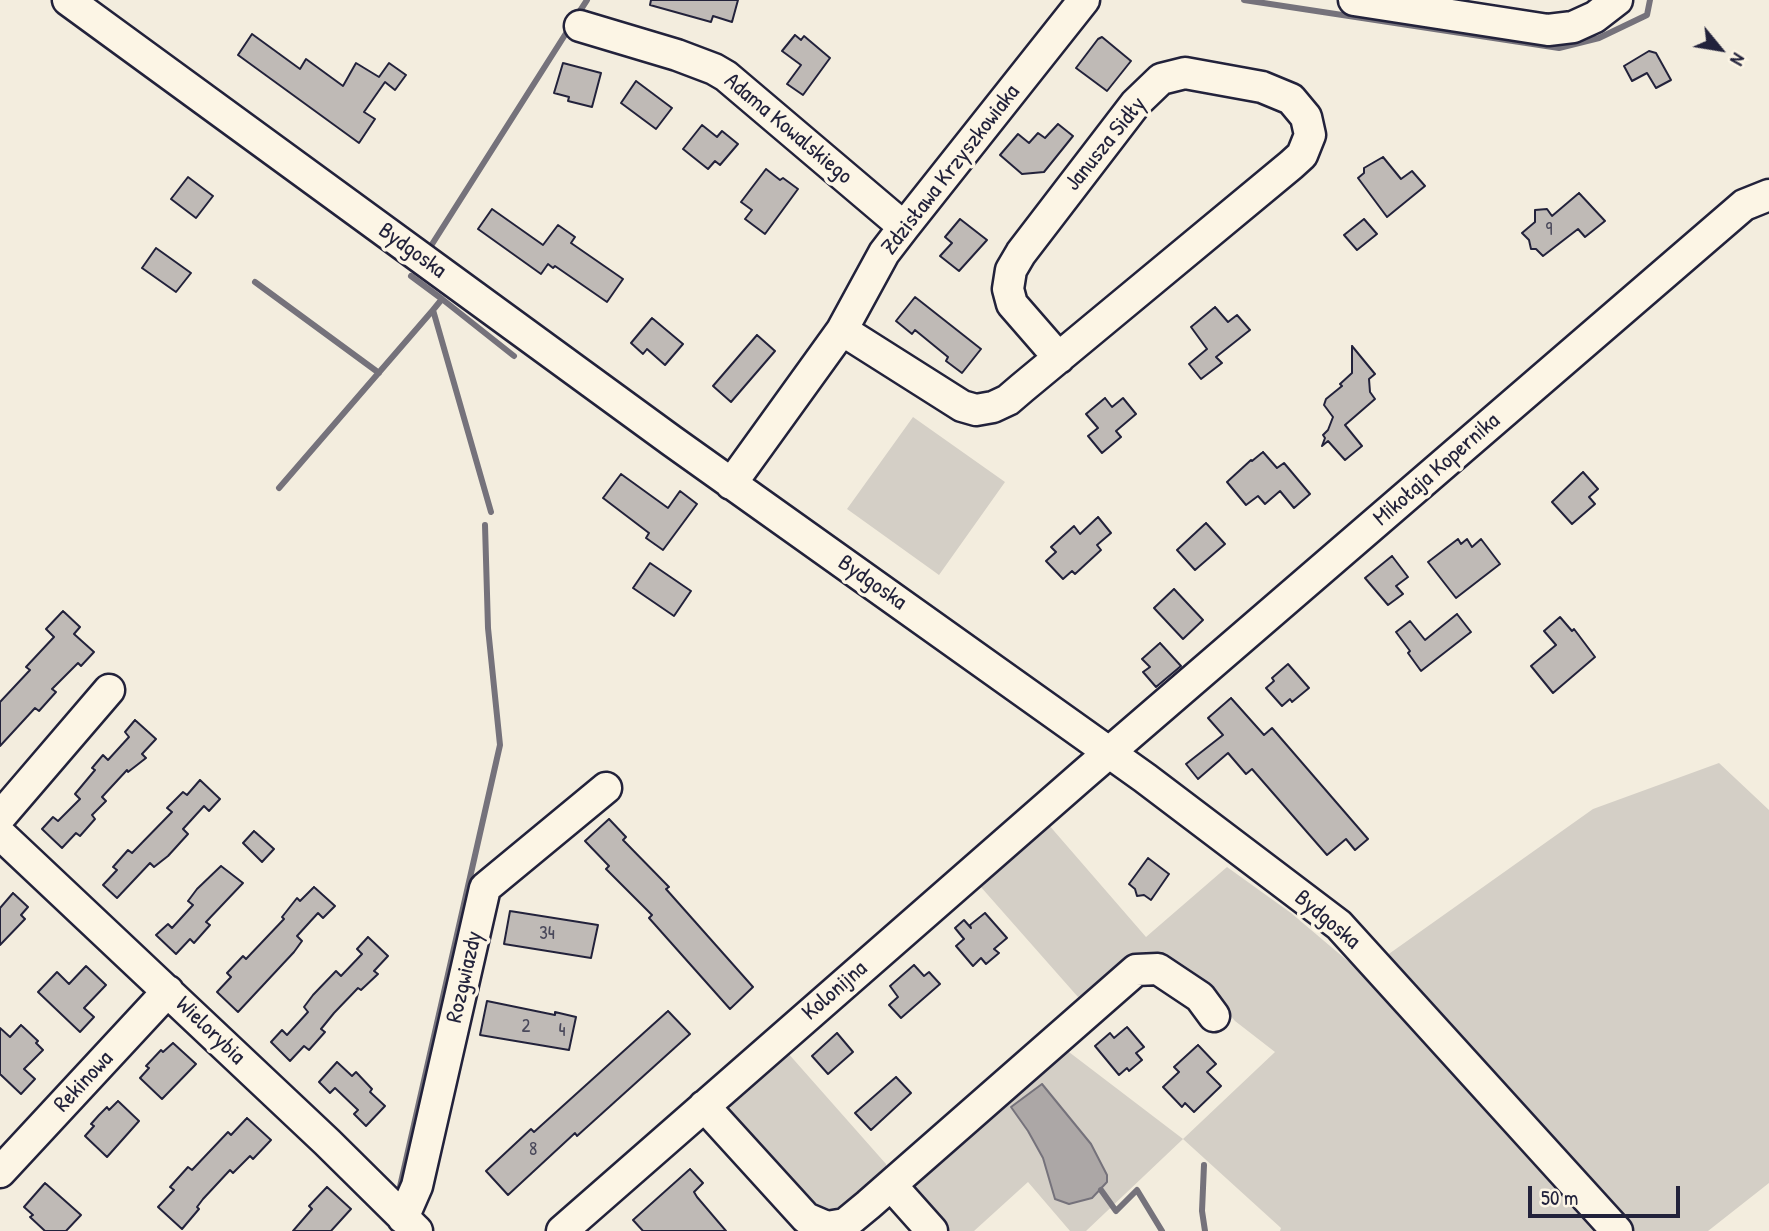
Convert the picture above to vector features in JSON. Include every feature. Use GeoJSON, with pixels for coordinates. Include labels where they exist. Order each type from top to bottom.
{"type":"FeatureCollection","features":[{"type":"Feature","properties":{"kind":"street","name":"Bydgoska"},"geometry":{"type":"LineString","coordinates":[[68,0],[731,484],[1110,753],[1339,925],[1617,1231]]}},
{"type":"Feature","properties":{"kind":"street","name":"Zdzisława Krzyszkowiaka"},"geometry":{"type":"LineString","coordinates":[[731,484],[842,330],[884,253],[1084,0]]}},
{"type":"Feature","properties":{"kind":"street"},"geometry":{"type":"LineString","coordinates":[[1354,0],[1548,30],[1573,27],[1595,16],[1617,0]]}},
{"type":"Feature","properties":{"kind":"street","name":"Adama Kowalskiego"},"geometry":{"type":"LineString","coordinates":[[580,26],[677,55],[726,76],[904,227]]}},
{"type":"Feature","properties":{"kind":"street","name":"Janusza Sidły"},"geometry":{"type":"LineString","coordinates":[[842,330],[962,406],[976,410],[993,407],[1007,400],[1059,358],[1302,155],[1310,135],[1306,117],[1291,99],[1262,87],[1185,73],[1161,79],[1136,103],[1021,253],[1011,270],[1008,289],[1012,304],[1059,358]]}},
{"type":"Feature","properties":{"kind":"street","name":"Mikołaja Kopernika"},"geometry":{"type":"LineString","coordinates":[[1110,753],[1744,205],[1769,195]]}},
{"type":"Feature","properties":{"kind":"street"},"geometry":{"type":"LineString","coordinates":[[0,817],[109,690]]}},
{"type":"Feature","properties":{"kind":"street","name":"Kolonijna"},"geometry":{"type":"LineString","coordinates":[[562,1231],[1110,753]]}},
{"type":"Feature","properties":{"kind":"street","name":"Rozgwiazdy"},"geometry":{"type":"LineString","coordinates":[[410,1224],[485,888],[607,788]]}},
{"type":"Feature","properties":{"kind":"street","name":"Wielorybia"},"geometry":{"type":"LineString","coordinates":[[0,834],[327,1142],[410,1224]]}},
{"type":"Feature","properties":{"kind":"street"},"geometry":{"type":"LineString","coordinates":[[704,1106],[806,1219],[827,1227],[845,1224],[1136,970],[1158,969],[1200,997],[1214,1016]]}},
{"type":"Feature","properties":{"kind":"street","name":"Rekinowa"},"geometry":{"type":"LineString","coordinates":[[0,1172],[168,991]]}},
{"type":"Feature","properties":{"kind":"street"},"geometry":{"type":"LineString","coordinates":[[891,1185],[932,1231]]}},
{"type":"Feature","properties":{"kind":"shaded area"},"geometry":{"type":"Polygon","coordinates":[[[913,417],[1005,482],[939,575],[847,509],[913,417]]]}},
{"type":"Feature","properties":{"kind":"shaded area"},"geometry":{"type":"Polygon","coordinates":[[[1719,763],[1769,810],[1769,1183],[1708,1231],[1280,1231],[1281,1228],[1183,1139],[1275,1052],[1235,1021],[1210,991],[1139,956],[1078,997],[980,886],[1048,824],[1146,937],[1227,867],[1291,913],[1362,973],[1593,809],[1719,763]]]}},
{"type":"Feature","properties":{"kind":"shaded area"},"geometry":{"type":"Polygon","coordinates":[[[1065,1049],[1183,1139],[1086,1231],[1070,1231],[1028,1182],[974,1231],[946,1231],[916,1194],[915,1181],[1065,1049]],[[1011,1107],[1029,1131],[1043,1158],[1055,1199],[1092,1198],[1011,1107]]]}},
{"type":"Feature","properties":{"kind":"shaded area"},"geometry":{"type":"Polygon","coordinates":[[[787,1052],[886,1164],[886,1173],[839,1213],[822,1215],[725,1118],[725,1107],[787,1052]]]}},
{"type":"Feature","properties":{"kind":"shaded area"},"geometry":{"type":"Polygon","coordinates":[[[1042,1084],[1091,1144],[1107,1175],[1107,1182],[1092,1198],[1069,1204],[1055,1199],[1043,1158],[1011,1107],[1042,1084]]]}},
{"type":"Feature","properties":{"kind":"building"},"geometry":{"type":"Polygon","coordinates":[[[651,0],[738,0],[732,22],[713,16],[711,22],[650,5],[651,0]]]}},
{"type":"Feature","properties":{"kind":"building"},"geometry":{"type":"Polygon","coordinates":[[[252,34],[300,69],[306,59],[343,86],[356,63],[379,77],[389,63],[406,75],[395,90],[385,82],[364,112],[375,119],[359,143],[238,55],[252,34]]]}},
{"type":"Feature","properties":{"kind":"building"},"geometry":{"type":"Polygon","coordinates":[[[795,35],[801,40],[804,36],[830,58],[803,95],[787,84],[801,65],[782,51],[795,35]]]}},
{"type":"Feature","properties":{"kind":"building"},"geometry":{"type":"Polygon","coordinates":[[[1102,37],[1131,61],[1107,91],[1076,68],[1102,37]]]}},
{"type":"Feature","properties":{"kind":"building"},"geometry":{"type":"Polygon","coordinates":[[[1649,51],[1656,53],[1671,80],[1656,88],[1647,73],[1632,81],[1624,66],[1649,51]]]}},
{"type":"Feature","properties":{"kind":"building"},"geometry":{"type":"Polygon","coordinates":[[[563,63],[601,73],[592,107],[568,101],[569,97],[554,93],[563,63]]]}},
{"type":"Feature","properties":{"kind":"building"},"geometry":{"type":"Polygon","coordinates":[[[636,81],[672,108],[656,129],[621,103],[636,81]]]}},
{"type":"Feature","properties":{"kind":"building"},"geometry":{"type":"Polygon","coordinates":[[[1058,124],[1073,136],[1044,172],[1022,174],[1000,155],[1018,134],[1029,143],[1038,133],[1045,138],[1058,124]]]}},
{"type":"Feature","properties":{"kind":"building"},"geometry":{"type":"Polygon","coordinates":[[[702,125],[717,137],[722,131],[738,144],[720,165],[715,161],[708,169],[683,149],[702,125]]]}},
{"type":"Feature","properties":{"kind":"building"},"geometry":{"type":"Polygon","coordinates":[[[1383,157],[1401,179],[1412,171],[1425,186],[1387,217],[1358,178],[1364,173],[1364,168],[1383,157]]]}},
{"type":"Feature","properties":{"kind":"building"},"geometry":{"type":"Polygon","coordinates":[[[766,169],[798,189],[765,234],[745,219],[752,210],[741,202],[766,169]]]}},
{"type":"Feature","properties":{"kind":"building"},"geometry":{"type":"Polygon","coordinates":[[[188,177],[213,196],[196,218],[171,199],[188,177]]]}},
{"type":"Feature","properties":{"kind":"building"},"geometry":{"type":"Polygon","coordinates":[[[1579,193],[1605,221],[1585,237],[1578,229],[1543,256],[1536,249],[1531,249],[1529,240],[1522,233],[1535,222],[1535,210],[1547,209],[1552,216],[1579,193]]]}},
{"type":"Feature","properties":{"kind":"building"},"geometry":{"type":"Polygon","coordinates":[[[492,209],[543,245],[558,225],[575,237],[571,243],[623,279],[607,302],[555,266],[553,268],[548,264],[541,274],[478,229],[492,209]]]}},
{"type":"Feature","properties":{"kind":"building"},"geometry":{"type":"Polygon","coordinates":[[[960,219],[987,240],[959,271],[940,256],[952,243],[945,237],[960,219]]]}},
{"type":"Feature","properties":{"kind":"building"},"geometry":{"type":"Polygon","coordinates":[[[1364,219],[1377,234],[1357,250],[1344,235],[1364,219]]]}},
{"type":"Feature","properties":{"kind":"building"},"geometry":{"type":"Polygon","coordinates":[[[156,248],[191,273],[176,292],[142,268],[156,248]]]}},
{"type":"Feature","properties":{"kind":"building"},"geometry":{"type":"Polygon","coordinates":[[[915,297],[981,349],[962,373],[946,361],[948,357],[915,330],[912,334],[896,321],[915,297]]]}},
{"type":"Feature","properties":{"kind":"building"},"geometry":{"type":"Polygon","coordinates":[[[1215,307],[1228,322],[1237,315],[1250,330],[1216,357],[1222,363],[1201,379],[1189,364],[1207,349],[1191,327],[1215,307]]]}},
{"type":"Feature","properties":{"kind":"building"},"geometry":{"type":"Polygon","coordinates":[[[652,318],[683,344],[665,365],[647,349],[643,354],[631,343],[652,318]]]}},
{"type":"Feature","properties":{"kind":"building"},"geometry":{"type":"Polygon","coordinates":[[[757,335],[775,351],[731,402],[713,386],[757,335]]]}},
{"type":"Feature","properties":{"kind":"building"},"geometry":{"type":"Polygon","coordinates":[[[1352,346],[1375,374],[1369,379],[1370,392],[1375,399],[1345,425],[1362,446],[1345,460],[1328,441],[1322,446],[1325,438],[1323,435],[1333,417],[1324,405],[1326,399],[1342,386],[1340,384],[1352,373],[1352,346]]]}},
{"type":"Feature","properties":{"kind":"building"},"geometry":{"type":"Polygon","coordinates":[[[1105,398],[1112,407],[1123,398],[1136,414],[1116,431],[1121,437],[1102,453],[1088,436],[1098,428],[1086,414],[1105,398]]]}},
{"type":"Feature","properties":{"kind":"building"},"geometry":{"type":"Polygon","coordinates":[[[1263,452],[1277,468],[1284,463],[1310,494],[1294,508],[1280,491],[1265,504],[1258,496],[1246,505],[1227,482],[1263,452]]]}},
{"type":"Feature","properties":{"kind":"building"},"geometry":{"type":"Polygon","coordinates":[[[1583,472],[1598,489],[1589,497],[1595,504],[1572,524],[1552,502],[1583,472]]]}},
{"type":"Feature","properties":{"kind":"building"},"geometry":{"type":"Polygon","coordinates":[[[621,474],[668,508],[680,491],[697,504],[663,550],[646,538],[649,533],[603,498],[621,474]]]}},
{"type":"Feature","properties":{"kind":"building"},"geometry":{"type":"Polygon","coordinates":[[[1098,517],[1111,533],[1097,545],[1101,550],[1075,574],[1072,571],[1063,579],[1046,561],[1056,552],[1051,547],[1074,526],[1080,534],[1098,517]]]}},
{"type":"Feature","properties":{"kind":"building"},"geometry":{"type":"Polygon","coordinates":[[[1206,523],[1225,544],[1195,570],[1177,550],[1206,523]]]}},
{"type":"Feature","properties":{"kind":"building"},"geometry":{"type":"Polygon","coordinates":[[[1458,539],[1461,544],[1467,539],[1472,547],[1481,539],[1500,564],[1456,598],[1428,562],[1458,539]]]}},
{"type":"Feature","properties":{"kind":"building"},"geometry":{"type":"Polygon","coordinates":[[[1392,556],[1408,577],[1396,586],[1403,594],[1388,605],[1365,578],[1392,556]]]}},
{"type":"Feature","properties":{"kind":"building"},"geometry":{"type":"Polygon","coordinates":[[[650,563],[691,591],[674,616],[633,588],[650,563]]]}},
{"type":"Feature","properties":{"kind":"building"},"geometry":{"type":"Polygon","coordinates":[[[1174,589],[1203,620],[1183,639],[1154,608],[1174,589]]]}},
{"type":"Feature","properties":{"kind":"building"},"geometry":{"type":"Polygon","coordinates":[[[63,611],[80,627],[74,634],[94,652],[81,666],[78,663],[52,689],[56,692],[39,711],[35,708],[0,746],[0,702],[30,670],[26,667],[54,637],[46,629],[63,611]]]}},
{"type":"Feature","properties":{"kind":"building"},"geometry":{"type":"Polygon","coordinates":[[[1457,614],[1471,632],[1421,671],[1396,632],[1410,621],[1425,640],[1457,614]]]}},
{"type":"Feature","properties":{"kind":"building"},"geometry":{"type":"Polygon","coordinates":[[[1560,617],[1572,631],[1574,629],[1595,657],[1553,693],[1531,666],[1556,645],[1544,631],[1560,617]]]}},
{"type":"Feature","properties":{"kind":"building"},"geometry":{"type":"Polygon","coordinates":[[[1160,643],[1181,666],[1156,687],[1143,672],[1150,667],[1142,659],[1160,643]]]}},
{"type":"Feature","properties":{"kind":"building"},"geometry":{"type":"Polygon","coordinates":[[[1288,664],[1309,688],[1292,702],[1290,699],[1282,706],[1266,688],[1274,681],[1272,678],[1288,664]]]}},
{"type":"Feature","properties":{"kind":"building"},"geometry":{"type":"Polygon","coordinates":[[[1231,698],[1264,735],[1272,728],[1368,839],[1355,850],[1346,839],[1327,855],[1252,769],[1246,774],[1228,753],[1198,779],[1186,764],[1223,735],[1208,718],[1231,698]]]}},
{"type":"Feature","properties":{"kind":"building"},"geometry":{"type":"Polygon","coordinates":[[[135,720],[156,739],[142,754],[146,758],[128,772],[127,770],[102,797],[106,801],[92,815],[95,819],[80,836],[76,833],[62,848],[42,829],[53,817],[58,821],[80,799],[75,794],[95,770],[92,768],[103,755],[108,760],[129,737],[125,732],[135,720]]]}},
{"type":"Feature","properties":{"kind":"building"},"geometry":{"type":"Polygon","coordinates":[[[200,780],[220,799],[209,811],[204,806],[183,829],[188,834],[168,856],[154,867],[150,863],[117,898],[103,885],[117,870],[113,867],[128,850],[132,853],[172,812],[167,808],[183,792],[187,795],[200,780]]]}},
{"type":"Feature","properties":{"kind":"building"},"geometry":{"type":"Polygon","coordinates":[[[609,819],[626,837],[623,840],[669,887],[666,889],[753,987],[730,1009],[649,918],[652,915],[606,869],[609,866],[585,841],[609,819]]]}},
{"type":"Feature","properties":{"kind":"building"},"geometry":{"type":"Polygon","coordinates":[[[254,831],[274,849],[262,862],[243,843],[254,831]]]}},
{"type":"Feature","properties":{"kind":"building"},"geometry":{"type":"Polygon","coordinates":[[[1148,858],[1169,874],[1151,900],[1144,895],[1137,896],[1135,889],[1129,884],[1148,858]]]}},
{"type":"Feature","properties":{"kind":"building"},"geometry":{"type":"Polygon","coordinates":[[[221,866],[243,883],[206,922],[210,925],[194,943],[190,939],[176,954],[156,935],[168,924],[172,928],[193,905],[188,901],[197,889],[221,866]]]}},
{"type":"Feature","properties":{"kind":"building"},"geometry":{"type":"Polygon","coordinates":[[[314,887],[335,906],[323,918],[318,913],[297,936],[302,941],[294,952],[238,1012],[217,992],[231,977],[227,973],[243,956],[246,959],[284,919],[282,917],[297,898],[300,901],[314,887]]]}},
{"type":"Feature","properties":{"kind":"building"},"geometry":{"type":"Polygon","coordinates":[[[13,893],[28,907],[21,915],[25,919],[0,945],[0,908],[13,893]]]}},
{"type":"Feature","properties":{"kind":"building"},"geometry":{"type":"Polygon","coordinates":[[[510,911],[598,925],[591,958],[504,944],[510,911]]]}},
{"type":"Feature","properties":{"kind":"building"},"geometry":{"type":"Polygon","coordinates":[[[985,913],[1007,938],[994,949],[999,953],[986,964],[981,958],[973,966],[956,946],[964,939],[955,928],[964,920],[971,928],[970,925],[985,913]]]}},
{"type":"Feature","properties":{"kind":"building"},"geometry":{"type":"Polygon","coordinates":[[[368,937],[388,956],[374,971],[378,974],[361,990],[358,988],[334,1013],[321,1029],[325,1032],[309,1050],[304,1046],[290,1061],[271,1042],[282,1030],[287,1035],[308,1012],[304,1007],[313,995],[336,971],[341,976],[362,954],[357,949],[368,937]]]}},
{"type":"Feature","properties":{"kind":"building"},"geometry":{"type":"Polygon","coordinates":[[[914,965],[924,976],[929,972],[940,984],[901,1018],[889,1005],[898,997],[890,986],[914,965]]]}},
{"type":"Feature","properties":{"kind":"building"},"geometry":{"type":"Polygon","coordinates":[[[86,966],[106,985],[84,1008],[94,1017],[80,1032],[38,992],[57,972],[69,984],[86,966]]]}},
{"type":"Feature","properties":{"kind":"building"},"geometry":{"type":"Polygon","coordinates":[[[487,1001],[576,1017],[569,1050],[480,1035],[487,1001]]]}},
{"type":"Feature","properties":{"kind":"building"},"geometry":{"type":"Polygon","coordinates":[[[668,1011],[690,1034],[508,1195],[486,1171],[531,1129],[534,1132],[668,1011]]]}},
{"type":"Feature","properties":{"kind":"building"},"geometry":{"type":"Polygon","coordinates":[[[21,1025],[38,1041],[36,1043],[43,1050],[24,1069],[35,1079],[21,1094],[0,1074],[0,1028],[10,1037],[21,1025]]]}},
{"type":"Feature","properties":{"kind":"building"},"geometry":{"type":"Polygon","coordinates":[[[1127,1027],[1144,1047],[1136,1053],[1142,1060],[1129,1071],[1127,1068],[1119,1075],[1095,1046],[1110,1033],[1114,1038],[1127,1027]]]}},
{"type":"Feature","properties":{"kind":"building"},"geometry":{"type":"Polygon","coordinates":[[[837,1033],[853,1052],[828,1074],[812,1056],[837,1033]]]}},
{"type":"Feature","properties":{"kind":"building"},"geometry":{"type":"Polygon","coordinates":[[[173,1043],[196,1064],[162,1099],[140,1078],[149,1068],[146,1066],[161,1050],[163,1052],[173,1043]]]}},
{"type":"Feature","properties":{"kind":"building"},"geometry":{"type":"Polygon","coordinates":[[[1198,1045],[1216,1064],[1207,1072],[1221,1086],[1194,1112],[1185,1103],[1182,1107],[1163,1087],[1179,1072],[1174,1067],[1198,1045]]]}},
{"type":"Feature","properties":{"kind":"building"},"geometry":{"type":"Polygon","coordinates":[[[337,1062],[352,1076],[356,1072],[372,1089],[370,1092],[385,1106],[366,1126],[354,1114],[358,1110],[335,1088],[330,1093],[319,1082],[337,1062]]]}},
{"type":"Feature","properties":{"kind":"building"},"geometry":{"type":"Polygon","coordinates":[[[896,1077],[911,1093],[871,1130],[855,1113],[896,1077]]]}},
{"type":"Feature","properties":{"kind":"building"},"geometry":{"type":"Polygon","coordinates":[[[118,1101],[139,1121],[107,1157],[85,1136],[99,1115],[118,1101]]]}},
{"type":"Feature","properties":{"kind":"building"},"geometry":{"type":"Polygon","coordinates":[[[247,1118],[271,1140],[253,1159],[250,1156],[233,1173],[230,1170],[203,1199],[197,1207],[199,1209],[182,1229],[158,1207],[174,1190],[170,1187],[188,1167],[192,1170],[228,1132],[231,1135],[247,1118]]]}},
{"type":"Feature","properties":{"kind":"building"},"geometry":{"type":"Polygon","coordinates":[[[690,1169],[703,1183],[694,1192],[726,1231],[643,1231],[633,1220],[690,1169]]]}},
{"type":"Feature","properties":{"kind":"building"},"geometry":{"type":"Polygon","coordinates":[[[45,1183],[81,1215],[66,1231],[45,1231],[24,1207],[45,1183]]]}},
{"type":"Feature","properties":{"kind":"building"},"geometry":{"type":"Polygon","coordinates":[[[327,1187],[351,1209],[331,1231],[293,1231],[312,1209],[309,1206],[327,1187]]]}},
{"type":"Feature","properties":{"kind":"waterway"},"geometry":{"type":"LineString","coordinates":[[576,17],[587,0]]}},
{"type":"Feature","properties":{"kind":"waterway"},"geometry":{"type":"LineString","coordinates":[[1244,0],[1559,48],[1599,38],[1647,15],[1650,0]]}},
{"type":"Feature","properties":{"kind":"waterway"},"geometry":{"type":"LineString","coordinates":[[429,249],[570,27]]}},
{"type":"Feature","properties":{"kind":"waterway"},"geometry":{"type":"LineString","coordinates":[[411,276],[442,299],[433,310],[491,512]]}},
{"type":"Feature","properties":{"kind":"waterway"},"geometry":{"type":"LineString","coordinates":[[255,282],[379,373]]}},
{"type":"Feature","properties":{"kind":"waterway"},"geometry":{"type":"LineString","coordinates":[[442,299],[514,356]]}},
{"type":"Feature","properties":{"kind":"waterway"},"geometry":{"type":"LineString","coordinates":[[279,488],[433,310]]}},
{"type":"Feature","properties":{"kind":"waterway"},"geometry":{"type":"LineString","coordinates":[[399,1191],[500,745],[488,628],[485,525]]}},
{"type":"Feature","properties":{"kind":"waterway"},"geometry":{"type":"LineString","coordinates":[[1204,1165],[1202,1211],[1205,1231]]}},
{"type":"Feature","properties":{"kind":"waterway"},"geometry":{"type":"LineString","coordinates":[[1101,1190],[1116,1211],[1137,1190],[1162,1231]]}}]}
